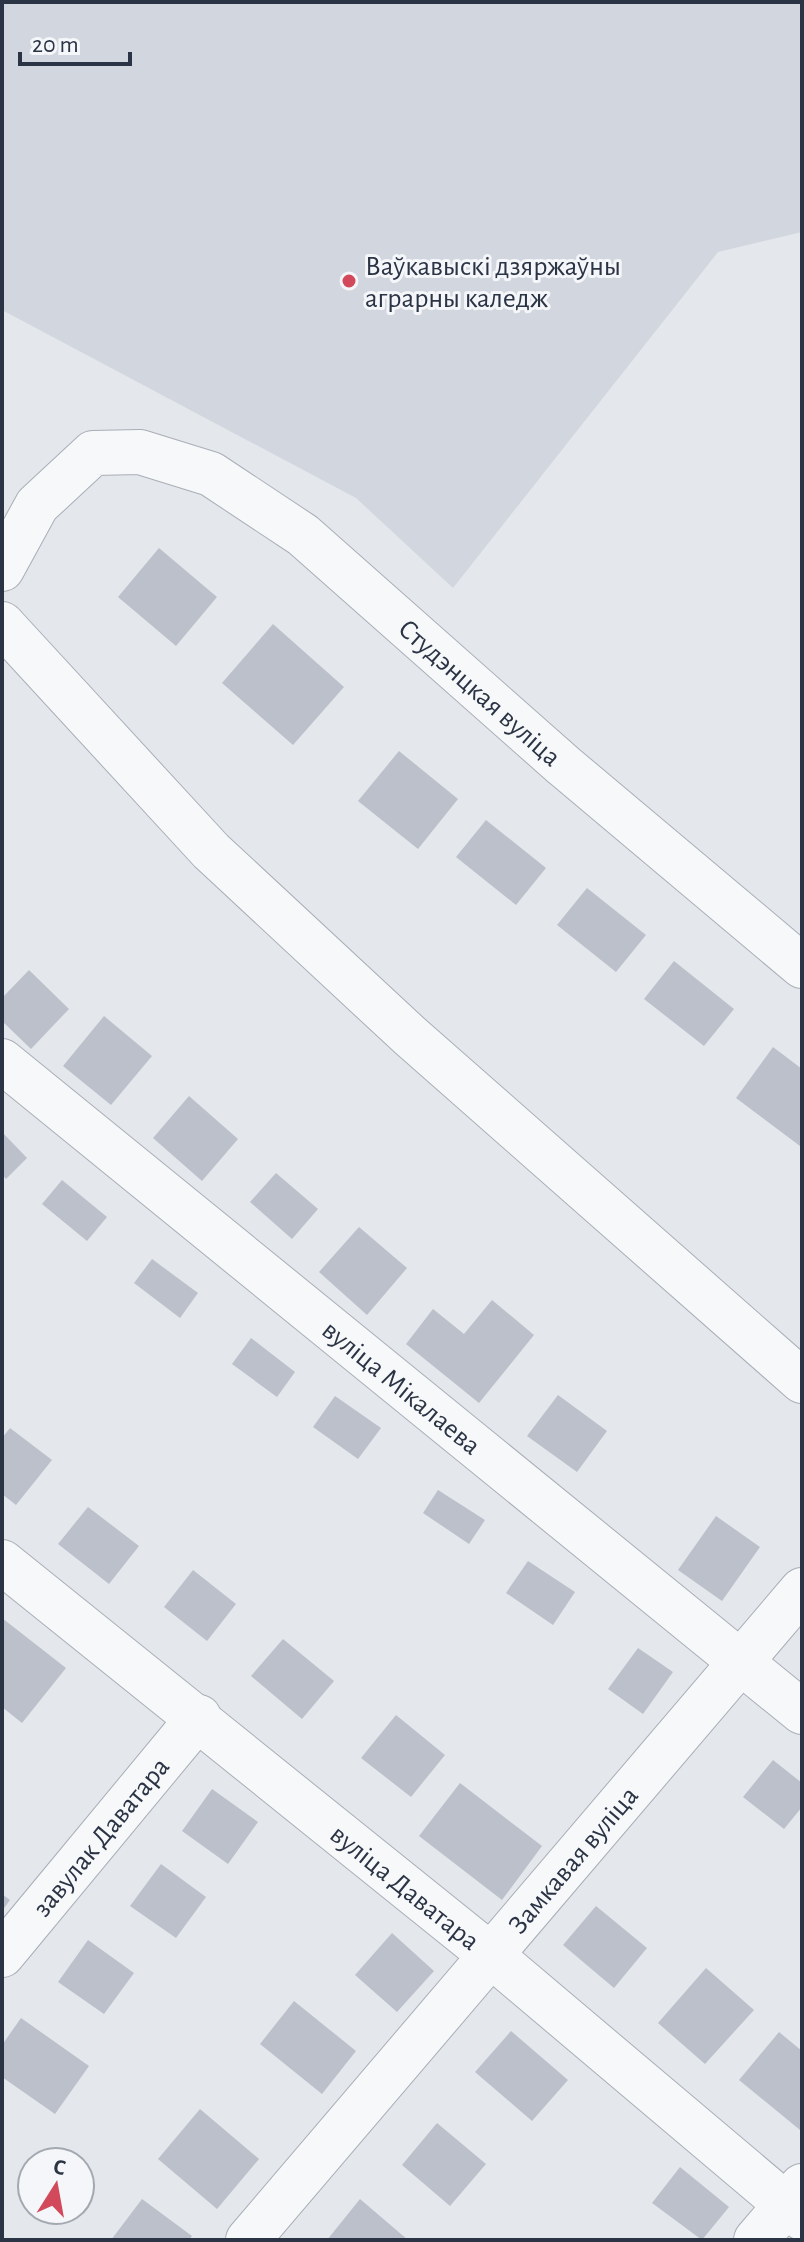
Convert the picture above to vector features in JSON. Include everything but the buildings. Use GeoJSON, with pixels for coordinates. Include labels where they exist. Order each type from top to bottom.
{"type":"FeatureCollection","features":[{"type":"Feature","properties":{"kind":"street","name":"Студэнцкая вуліца"},"geometry":{"type":"LineString","coordinates":[[2,569],[37,505],[93,453],[140,452],[211,474],[303,535],[563,765],[802,966]]}},
{"type":"Feature","properties":{"kind":"street"},"geometry":{"type":"LineString","coordinates":[[2,624],[211,851],[409,1035],[802,1381]]}},
{"type":"Feature","properties":{"kind":"street","name":"вуліца Мікалаева"},"geometry":{"type":"LineString","coordinates":[[2,1061],[802,1712]]}},
{"type":"Feature","properties":{"kind":"street","name":"вуліца Даватара"},"geometry":{"type":"LineString","coordinates":[[2,1562],[199,1717],[797,2203]]}},
{"type":"Feature","properties":{"kind":"street","name":"Замкавая вуліца"},"geometry":{"type":"LineString","coordinates":[[248,2240],[493,1957],[802,1590]]}},
{"type":"Feature","properties":{"kind":"street","name":"завулак Даватара"},"geometry":{"type":"LineString","coordinates":[[2,1955],[199,1717]]}},
{"type":"Feature","properties":{"kind":"street"},"geometry":{"type":"LineString","coordinates":[[756,2240],[797,2203]]}},
{"type":"Feature","properties":{"kind":"shaded area","name":"Ваўкавыскі дзяржаўны аграрны каледж"},"geometry":{"type":"Polygon","coordinates":[[[2,2],[802,2],[802,232],[718,252],[453,588],[356,498],[2,310],[2,2]]]}},
{"type":"Feature","properties":{"kind":"place","name":"Ваўкавыскі дзяржаўны аграрны каледж"},"geometry":{"type":"Point","coordinates":[349,281]}}]}
